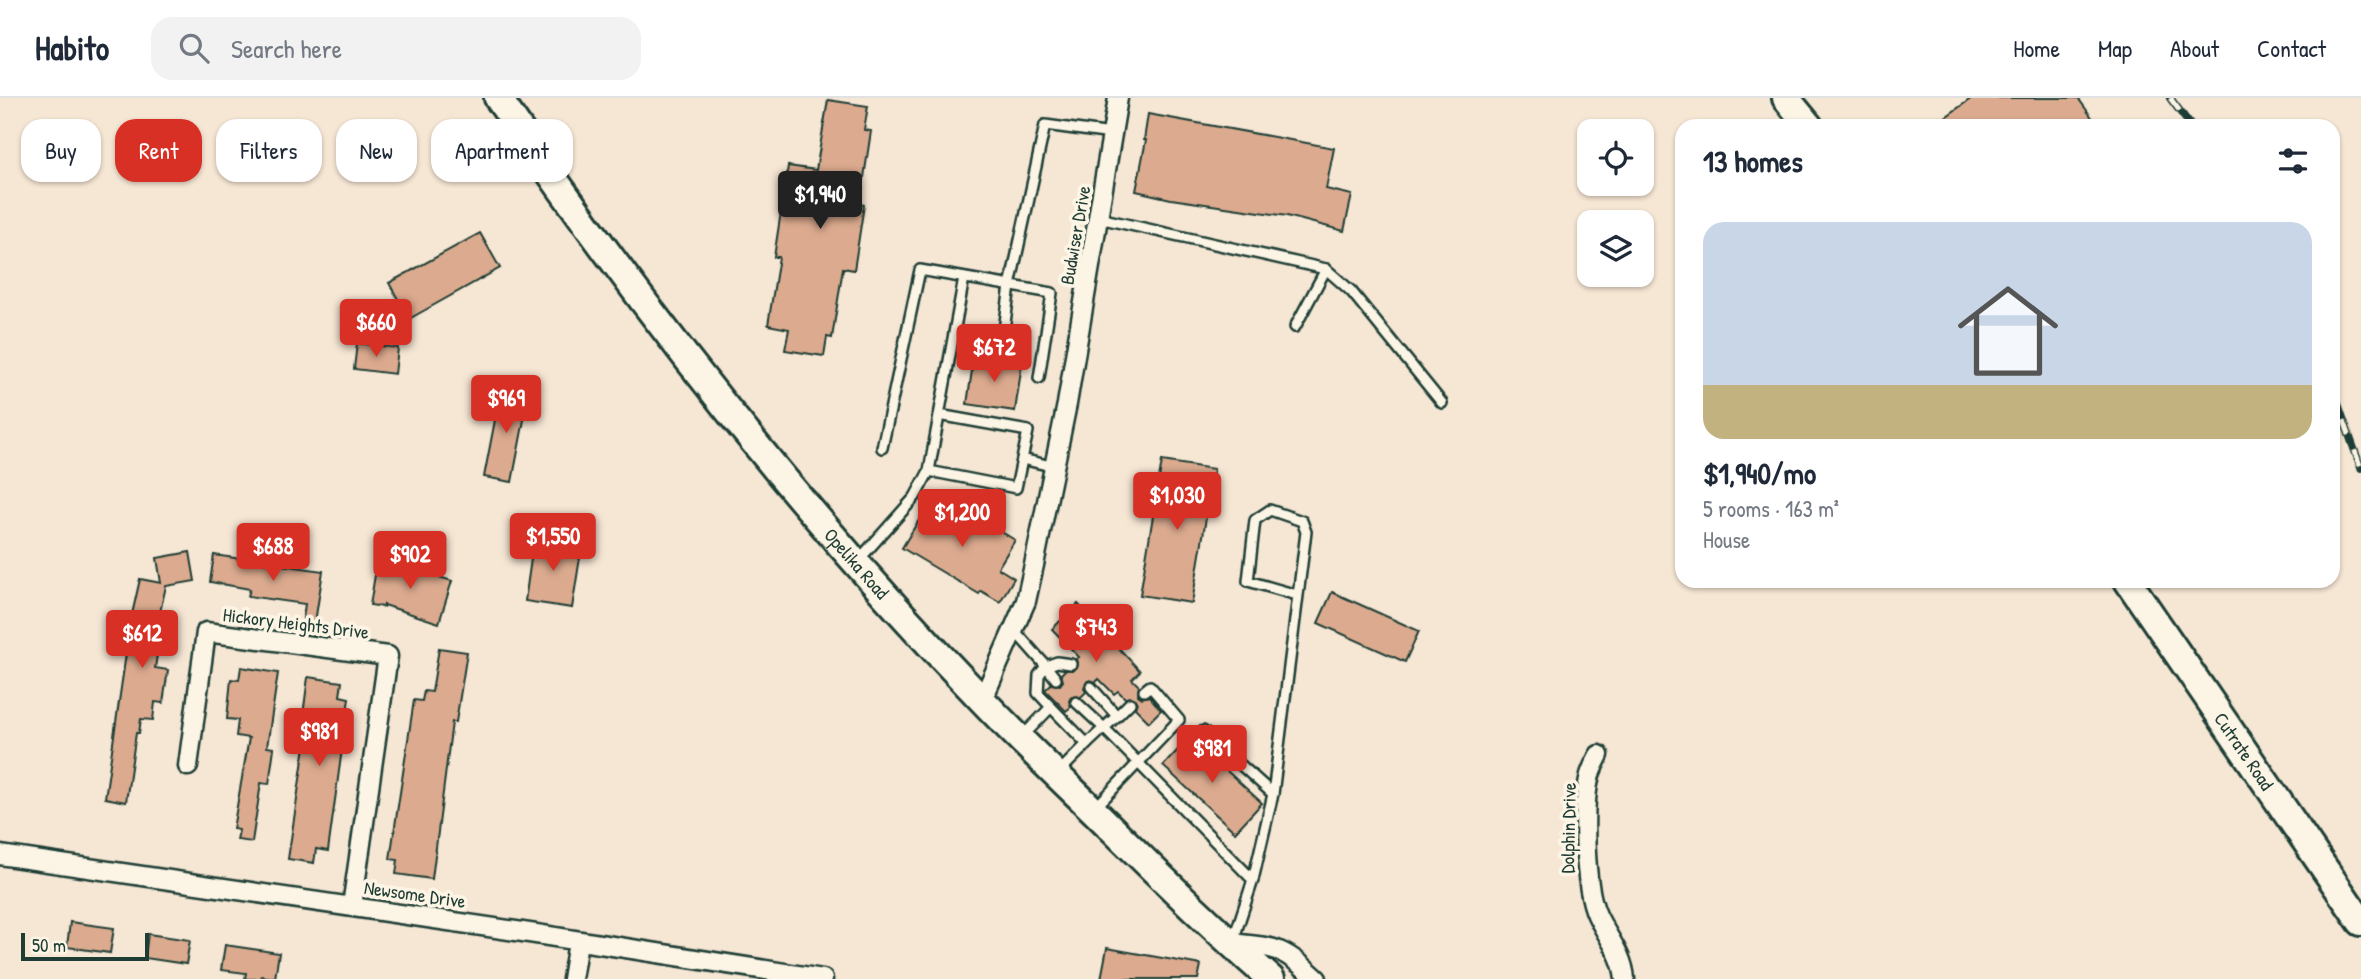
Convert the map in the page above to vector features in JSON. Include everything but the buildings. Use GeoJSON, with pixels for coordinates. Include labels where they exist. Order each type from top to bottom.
{"type":"FeatureCollection","features":[{"type":"Feature","properties":{"kind":"main road","name":"Opelika Road"},"geometry":{"type":"LineString","coordinates":[[498,98],[541,162],[661,324],[787,482],[857,562],[982,701],[1056,776],[1271,979]]}},
{"type":"Feature","properties":{"kind":"main road"},"geometry":{"type":"LineString","coordinates":[[1787,98],[1804,119]]}},
{"type":"Feature","properties":{"kind":"main road","name":"Cutrate Road"},"geometry":{"type":"LineString","coordinates":[[2133,588],[2361,922]]}},
{"type":"Feature","properties":{"kind":"street","name":"Budwiser Drive"},"geometry":{"type":"LineString","coordinates":[[982,701],[1026,601],[1055,467],[1118,98]]}},
{"type":"Feature","properties":{"kind":"street","name":"Hickory Heights Drive"},"geometry":{"type":"LineString","coordinates":[[188,766],[206,632],[388,656],[352,906]]}},
{"type":"Feature","properties":{"kind":"street","name":"Dolphin Drive"},"geometry":{"type":"LineString","coordinates":[[1599,755],[1591,774],[1587,795],[1586,875],[1596,914],[1617,950],[1625,979]]}},
{"type":"Feature","properties":{"kind":"street","name":"Newsome Drive"},"geometry":{"type":"LineString","coordinates":[[0,855],[823,979]]}},
{"type":"Feature","properties":{"kind":"street"},"geometry":{"type":"LineString","coordinates":[[572,979],[578,942]]}},
{"type":"Feature","properties":{"kind":"street"},"geometry":{"type":"LineString","coordinates":[[1232,943],[1274,948],[1290,954],[1317,979]]}},
{"type":"Feature","properties":{"kind":"lane"},"geometry":{"type":"LineString","coordinates":[[1001,352],[1010,286],[1045,125],[1112,134]]}},
{"type":"Feature","properties":{"kind":"lane"},"geometry":{"type":"LineString","coordinates":[[1099,218],[1326,269],[1351,290],[1442,403]]}},
{"type":"Feature","properties":{"kind":"lane"},"geometry":{"type":"LineString","coordinates":[[1295,327],[1326,269]]}},
{"type":"Feature","properties":{"kind":"lane"},"geometry":{"type":"LineString","coordinates":[[882,447],[919,270],[1052,293],[1040,378]]}},
{"type":"Feature","properties":{"kind":"lane"},"geometry":{"type":"LineString","coordinates":[[857,562],[915,497],[929,471],[964,278]]}},
{"type":"Feature","properties":{"kind":"lane"},"geometry":{"type":"LineString","coordinates":[[929,471],[1016,488],[1023,459],[1028,431],[939,415]]}},
{"type":"Feature","properties":{"kind":"lane"},"geometry":{"type":"LineString","coordinates":[[1023,459],[1055,467]]}},
{"type":"Feature","properties":{"kind":"lane"},"geometry":{"type":"LineString","coordinates":[[1232,943],[1253,880],[1273,794],[1306,533],[1303,522],[1270,510],[1255,520],[1248,581],[1297,595]]}},
{"type":"Feature","properties":{"kind":"lane"},"geometry":{"type":"LineString","coordinates":[[1014,630],[1056,679]]}},
{"type":"Feature","properties":{"kind":"lane"},"geometry":{"type":"LineString","coordinates":[[1071,664],[1057,662],[1046,666],[1039,675],[1038,693],[1087,744]]}},
{"type":"Feature","properties":{"kind":"lane"},"geometry":{"type":"LineString","coordinates":[[1093,810],[1179,720],[1150,686],[1143,691]]}},
{"type":"Feature","properties":{"kind":"lane"},"geometry":{"type":"LineString","coordinates":[[1091,687],[1116,716]]}},
{"type":"Feature","properties":{"kind":"lane"},"geometry":{"type":"LineString","coordinates":[[1076,702],[1253,880]]}},
{"type":"Feature","properties":{"kind":"lane"},"geometry":{"type":"LineString","coordinates":[[1056,776],[1130,703]]}},
{"type":"Feature","properties":{"kind":"lane"},"geometry":{"type":"LineString","coordinates":[[1020,739],[1051,707]]}},
{"type":"Feature","properties":{"kind":"lane"},"geometry":{"type":"LineString","coordinates":[[1203,731],[1273,794]]}},
{"type":"Feature","properties":{"kind":"railway"},"geometry":{"type":"LineString","coordinates":[[2170,98],[2186,119]]}},
{"type":"Feature","properties":{"kind":"railway"},"geometry":{"type":"LineString","coordinates":[[2340,410],[2361,468]]}}]}
